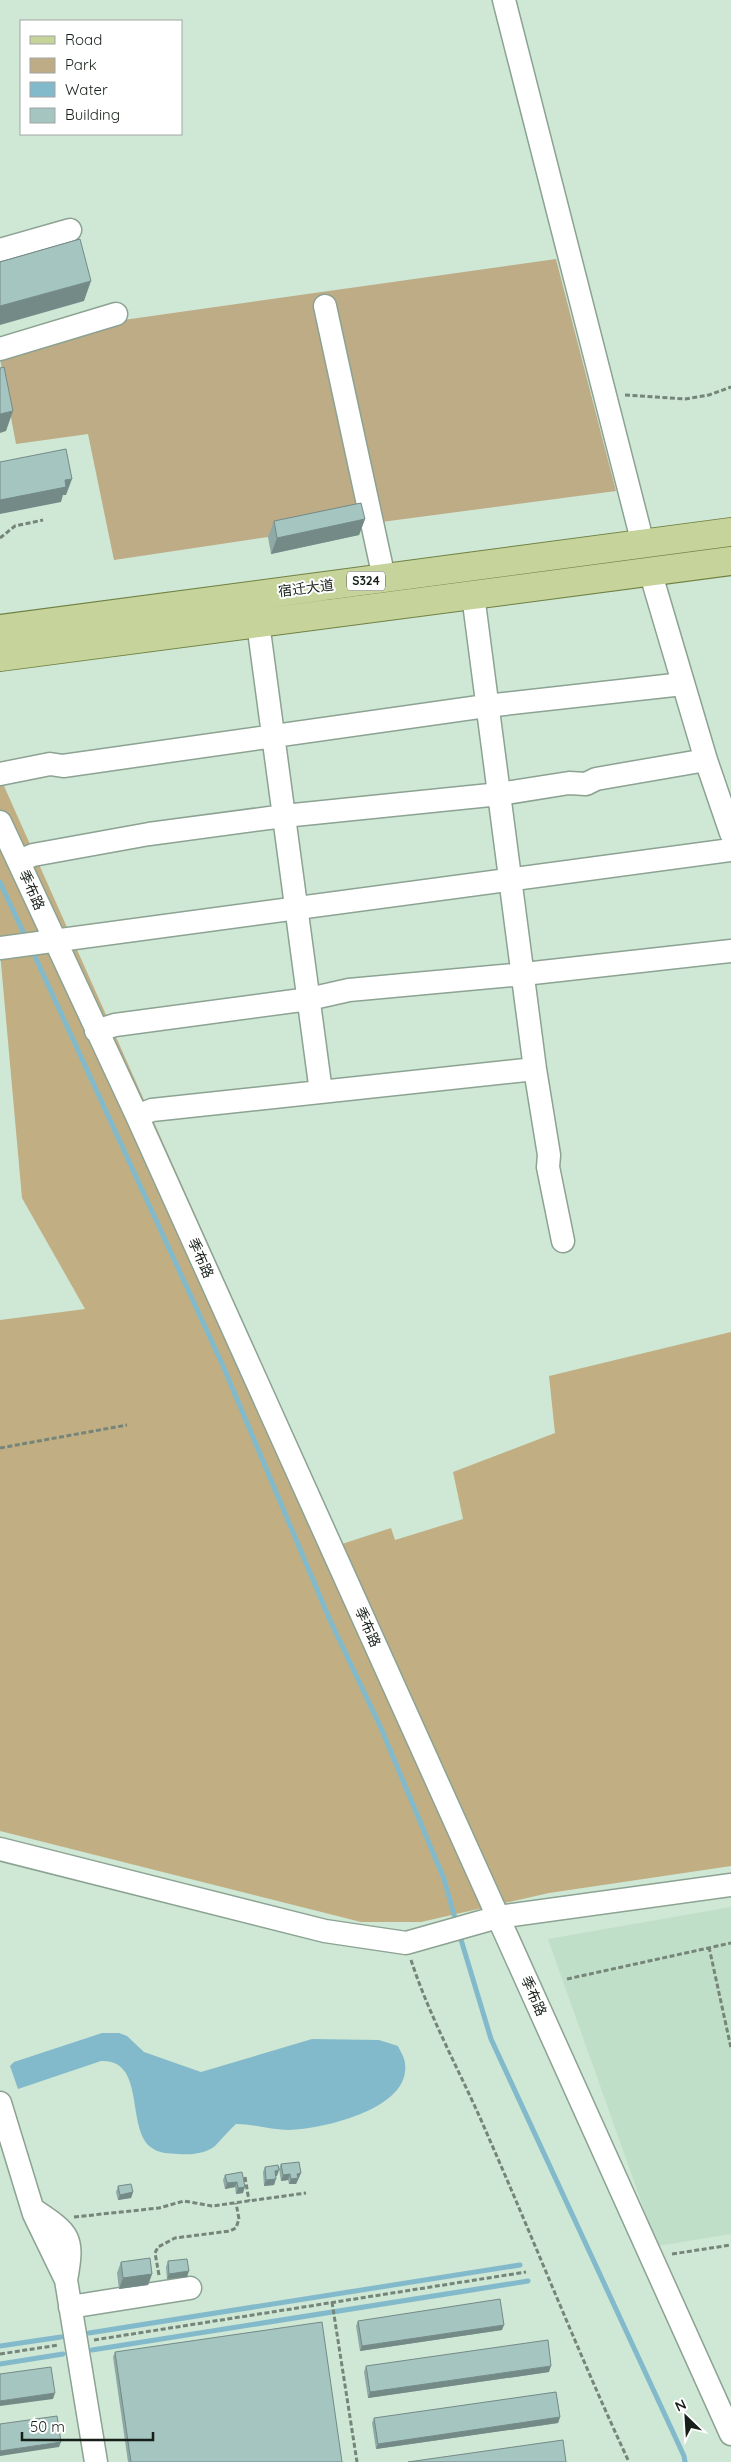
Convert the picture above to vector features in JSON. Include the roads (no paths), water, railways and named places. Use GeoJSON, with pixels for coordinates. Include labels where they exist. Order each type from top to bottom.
{"type":"FeatureCollection","features":[{"type":"Feature","properties":{"kind":"main road","name":"宿迁大道"},"geometry":{"type":"LineString","coordinates":[[0,628],[731,532]]}},
{"type":"Feature","properties":{"kind":"main road","name":"宿迁大道"},"geometry":{"type":"LineString","coordinates":[[0,657],[731,561]]}},
{"type":"Feature","properties":{"kind":"street"},"geometry":{"type":"LineString","coordinates":[[504,0],[643,544]]}},
{"type":"Feature","properties":{"kind":"street"},"geometry":{"type":"LineString","coordinates":[[0,250],[70,230]]}},
{"type":"Feature","properties":{"kind":"street"},"geometry":{"type":"LineString","coordinates":[[325,306],[384,578]]}},
{"type":"Feature","properties":{"kind":"street"},"geometry":{"type":"LineString","coordinates":[[0,349],[116,314]]}},
{"type":"Feature","properties":{"kind":"street"},"geometry":{"type":"LineString","coordinates":[[650,571],[682,684],[731,833]]}},
{"type":"Feature","properties":{"kind":"street"},"geometry":{"type":"LineString","coordinates":[[473,595],[486,706],[500,794],[535,1069],[549,1155],[548,1167],[562,1241]]}},
{"type":"Feature","properties":{"kind":"street"},"geometry":{"type":"LineString","coordinates":[[258,623],[321,1092]]}},
{"type":"Feature","properties":{"kind":"street"},"geometry":{"type":"LineString","coordinates":[[0,774],[50,764],[62,766],[486,706],[682,684]]}},
{"type":"Feature","properties":{"kind":"street"},"geometry":{"type":"LineString","coordinates":[[19,861],[33,855],[149,834],[284,816],[500,794],[570,783],[586,784],[596,779],[706,760]]}},
{"type":"Feature","properties":{"kind":"street","name":"季布路"},"geometry":{"type":"LineString","coordinates":[[0,822],[19,861],[38,943],[96,1031],[137,1116],[731,2434]]}},
{"type":"Feature","properties":{"kind":"street"},"geometry":{"type":"LineString","coordinates":[[0,948],[731,850]]}},
{"type":"Feature","properties":{"kind":"street"},"geometry":{"type":"LineString","coordinates":[[96,1031],[115,1025],[309,999],[349,990],[524,974],[731,951]]}},
{"type":"Feature","properties":{"kind":"street"},"geometry":{"type":"LineString","coordinates":[[137,1116],[152,1110],[535,1069]]}},
{"type":"Feature","properties":{"kind":"street"},"geometry":{"type":"LineString","coordinates":[[0,1849],[325,1931],[406,1943],[498,1917],[731,1885]]}},
{"type":"Feature","properties":{"kind":"street"},"geometry":{"type":"LineString","coordinates":[[0,2103],[66,2280],[96,2462]]}},
{"type":"Feature","properties":{"kind":"street"},"geometry":{"type":"LineString","coordinates":[[70,2307],[190,2288]]}},
{"type":"Feature","properties":{"kind":"water"},"geometry":{"type":"Polygon","coordinates":[[[102,2033],[119,2033],[127,2036],[144,2052],[201,2072],[312,2039],[379,2040],[398,2046],[405,2062],[403,2080],[394,2093],[380,2104],[362,2114],[342,2121],[322,2126],[289,2130],[236,2124],[215,2146],[207,2151],[187,2154],[165,2153],[152,2148],[144,2139],[139,2127],[130,2083],[125,2071],[115,2063],[101,2061],[18,2089],[10,2066],[14,2062],[102,2033]]]}},
{"type":"Feature","properties":{"kind":"waterway"},"geometry":{"type":"LineString","coordinates":[[0,882],[26,938]]}},
{"type":"Feature","properties":{"kind":"waterway"},"geometry":{"type":"LineString","coordinates":[[32,950],[224,1368],[329,1618],[381,1728],[444,1879],[456,1922]]}},
{"type":"Feature","properties":{"kind":"waterway"},"geometry":{"type":"LineString","coordinates":[[459,1933],[491,2039],[684,2456],[685,2462]]}},
{"type":"Feature","properties":{"kind":"waterway"},"geometry":{"type":"LineString","coordinates":[[89,2333],[520,2265]]}},
{"type":"Feature","properties":{"kind":"waterway"},"geometry":{"type":"LineString","coordinates":[[92,2350],[528,2281]]}},
{"type":"Feature","properties":{"kind":"waterway"},"geometry":{"type":"LineString","coordinates":[[0,2346],[61,2337]]}},
{"type":"Feature","properties":{"kind":"waterway"},"geometry":{"type":"LineString","coordinates":[[0,2364],[63,2354]]}}]}
